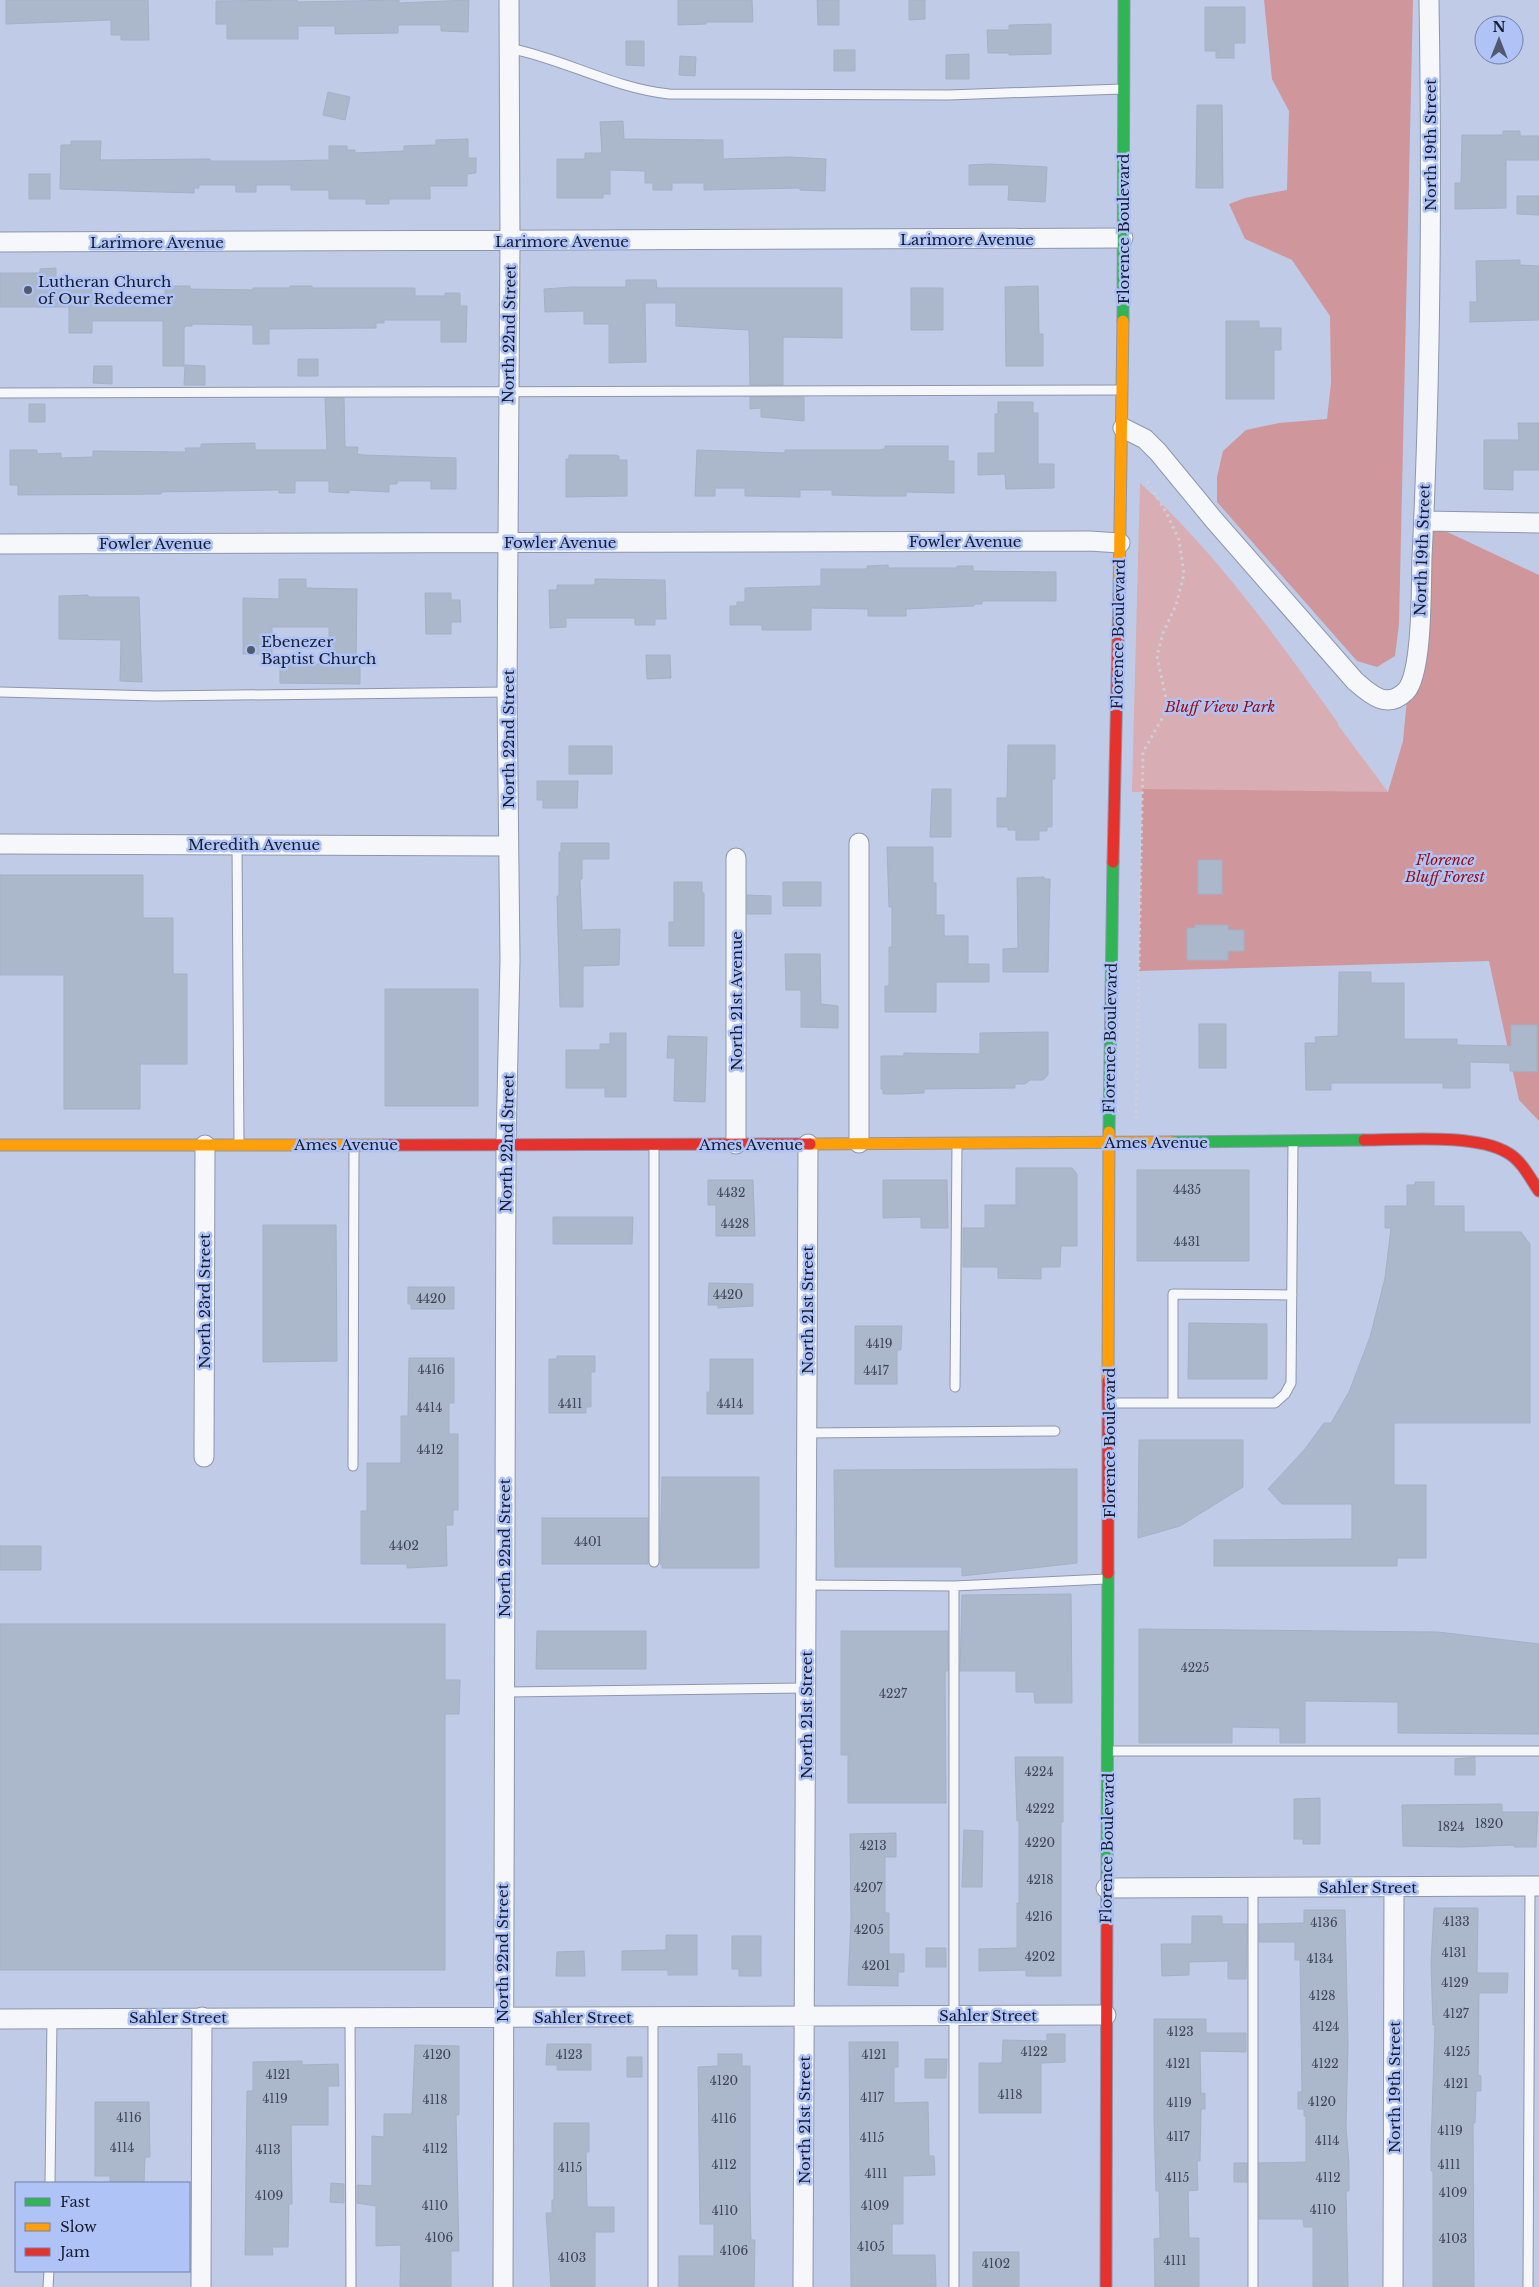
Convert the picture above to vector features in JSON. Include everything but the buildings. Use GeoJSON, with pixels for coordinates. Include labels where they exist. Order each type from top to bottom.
{"type":"FeatureCollection","features":[{"type":"Feature","properties":{"kind":"street","name":"North 22nd Street"},"geometry":{"type":"LineString","coordinates":[[502,2287],[506,1144],[510,960],[507,692],[510,241],[509,0]]}},
{"type":"Feature","properties":{"kind":"street","name":"Florence Boulevard"},"geometry":{"type":"LineString","coordinates":[[1106,2287],[1109,1142],[1111,962],[1123,428],[1124,238],[1122,89],[1124,0]]}},
{"type":"Feature","properties":{"kind":"street","name":"North 19th Street"},"geometry":{"type":"LineString","coordinates":[[1123,428],[1145,439],[1158,452],[1214,520],[1355,681],[1372,696],[1385,701],[1392,701],[1406,690],[1416,667],[1424,521],[1430,345],[1429,0]]}},
{"type":"Feature","properties":{"kind":"street","name":"Larimore Avenue"},"geometry":{"type":"LineString","coordinates":[[0,242],[1124,238]]}},
{"type":"Feature","properties":{"kind":"street"},"geometry":{"type":"LineString","coordinates":[[1424,521],[1539,523]]}},
{"type":"Feature","properties":{"kind":"street","name":"Fowler Avenue"},"geometry":{"type":"LineString","coordinates":[[0,544],[1089,541],[1120,543]]}},
{"type":"Feature","properties":{"kind":"street"},"geometry":{"type":"LineString","coordinates":[[859,1143],[860,843]]}},
{"type":"Feature","properties":{"kind":"street","name":"Meredith Avenue"},"geometry":{"type":"LineString","coordinates":[[0,844],[508,846]]}},
{"type":"Feature","properties":{"kind":"street","name":"North 21st Avenue"},"geometry":{"type":"LineString","coordinates":[[736,858],[736,1144]]}},
{"type":"Feature","properties":{"kind":"street","name":"Ames Avenue"},"geometry":{"type":"LineString","coordinates":[[0,1145],[808,1144],[1454,1140],[1501,1149],[1516,1159],[1539,1192]]}},
{"type":"Feature","properties":{"kind":"street","name":"North 23rd Street"},"geometry":{"type":"LineString","coordinates":[[204,1144],[204,1457]]}},
{"type":"Feature","properties":{"kind":"street","name":"North 21st Street"},"geometry":{"type":"LineString","coordinates":[[803,2287],[808,1144]]}},
{"type":"Feature","properties":{"kind":"street","name":"Sahler Street"},"geometry":{"type":"LineString","coordinates":[[1106,1888],[1535,1886]]}},
{"type":"Feature","properties":{"kind":"street","name":"North 19th Street"},"geometry":{"type":"LineString","coordinates":[[1393,2287],[1394,1887]]}},
{"type":"Feature","properties":{"kind":"street","name":"Sahler Street"},"geometry":{"type":"LineString","coordinates":[[0,2019],[1106,2015]]}},
{"type":"Feature","properties":{"kind":"street"},"geometry":{"type":"LineString","coordinates":[[201,2287],[202,2017]]}},
{"type":"Feature","properties":{"kind":"lane"},"geometry":{"type":"LineString","coordinates":[[509,48],[550,58],[602,78],[650,92],[669,94],[948,95],[1122,89]]}},
{"type":"Feature","properties":{"kind":"lane"},"geometry":{"type":"LineString","coordinates":[[0,393],[1123,390]]}},
{"type":"Feature","properties":{"kind":"lane"},"geometry":{"type":"LineString","coordinates":[[0,692],[156,696],[507,692]]}},
{"type":"Feature","properties":{"kind":"lane"},"geometry":{"type":"LineString","coordinates":[[237,844],[239,1144]]}},
{"type":"Feature","properties":{"kind":"lane"},"geometry":{"type":"LineString","coordinates":[[1109,1403],[1274,1403],[1284,1394],[1291,1383],[1293,1141]]}},
{"type":"Feature","properties":{"kind":"lane"},"geometry":{"type":"LineString","coordinates":[[955,1387],[957,1143]]}},
{"type":"Feature","properties":{"kind":"lane"},"geometry":{"type":"LineString","coordinates":[[353,1466],[354,1144]]}},
{"type":"Feature","properties":{"kind":"lane"},"geometry":{"type":"LineString","coordinates":[[654,1144],[654,1562]]}},
{"type":"Feature","properties":{"kind":"lane"},"geometry":{"type":"LineString","coordinates":[[1173,1403],[1173,1294],[1292,1295]]}},
{"type":"Feature","properties":{"kind":"lane"},"geometry":{"type":"LineString","coordinates":[[807,1433],[1055,1431]]}},
{"type":"Feature","properties":{"kind":"lane"},"geometry":{"type":"LineString","coordinates":[[806,1585],[954,1586],[1109,1578]]}},
{"type":"Feature","properties":{"kind":"lane"},"geometry":{"type":"LineString","coordinates":[[954,1586],[954,2287]]}},
{"type":"Feature","properties":{"kind":"lane"},"geometry":{"type":"LineString","coordinates":[[504,1692],[806,1688]]}},
{"type":"Feature","properties":{"kind":"lane"},"geometry":{"type":"LineString","coordinates":[[1108,1751],[1539,1751]]}},
{"type":"Feature","properties":{"kind":"lane"},"geometry":{"type":"LineString","coordinates":[[1528,2287],[1535,1886]]}},
{"type":"Feature","properties":{"kind":"lane"},"geometry":{"type":"LineString","coordinates":[[1253,1887],[1253,2287]]}},
{"type":"Feature","properties":{"kind":"lane"},"geometry":{"type":"LineString","coordinates":[[350,2017],[351,2287]]}},
{"type":"Feature","properties":{"kind":"lane"},"geometry":{"type":"LineString","coordinates":[[653,2017],[653,2287]]}},
{"type":"Feature","properties":{"kind":"lane"},"geometry":{"type":"LineString","coordinates":[[50,2182],[52,2018]]}},
{"type":"Feature","properties":{"kind":"lane"},"geometry":{"type":"LineString","coordinates":[[48,2272],[48,2287]]}},
{"type":"Feature","properties":{"kind":"path"},"geometry":{"type":"LineString","coordinates":[[1136,1142],[1142,752],[1168,708],[1157,656],[1163,633],[1176,606],[1184,574],[1179,540],[1167,514],[1147,483],[1146,475]]}},
{"type":"Feature","properties":{"kind":"green space"},"geometry":{"type":"Polygon","coordinates":[[[1264,0],[1413,0],[1399,624],[1395,656],[1377,667],[1357,661],[1217,502],[1217,477],[1223,451],[1246,430],[1279,423],[1327,419],[1331,383],[1330,316],[1292,260],[1245,239],[1229,204],[1245,198],[1287,190],[1289,111],[1272,79],[1264,0]]]}},
{"type":"Feature","properties":{"kind":"green space","name":"Bluff View Park"},"geometry":{"type":"Polygon","coordinates":[[[1140,483],[1195,538],[1245,598],[1388,792],[1132,792],[1140,483]]]}},
{"type":"Feature","properties":{"kind":"green space","name":"Florence Bluff Forest"},"geometry":{"type":"Polygon","coordinates":[[[1424,521],[1539,575],[1539,1121],[1519,1100],[1489,961],[1139,971],[1142,789],[1388,792],[1403,741],[1424,521]]]}},
{"type":"Feature","properties":{"kind":"traffic: fast"},"geometry":{"type":"LineString","coordinates":[[1123,321],[1124,0]]}},
{"type":"Feature","properties":{"kind":"traffic: fast"},"geometry":{"type":"LineString","coordinates":[[1109,1132],[1113,862]]}},
{"type":"Feature","properties":{"kind":"traffic: fast"},"geometry":{"type":"LineString","coordinates":[[1172,1142],[1364,1140]]}},
{"type":"Feature","properties":{"kind":"traffic: fast"},"geometry":{"type":"LineString","coordinates":[[1107,1877],[1108,1573]]}},
{"type":"Feature","properties":{"kind":"traffic: slow"},"geometry":{"type":"LineString","coordinates":[[1119,594],[1123,321]]}},
{"type":"Feature","properties":{"kind":"traffic: slow"},"geometry":{"type":"LineString","coordinates":[[1108,1381],[1109,1132]]}},
{"type":"Feature","properties":{"kind":"traffic: slow"},"geometry":{"type":"LineString","coordinates":[[810,1144],[1172,1142]]}},
{"type":"Feature","properties":{"kind":"traffic: slow"},"geometry":{"type":"LineString","coordinates":[[0,1145],[384,1145]]}},
{"type":"Feature","properties":{"kind":"traffic: jam"},"geometry":{"type":"LineString","coordinates":[[1113,862],[1119,594]]}},
{"type":"Feature","properties":{"kind":"traffic: jam"},"geometry":{"type":"LineString","coordinates":[[1364,1140],[1458,1140],[1494,1147],[1513,1156],[1539,1191]]}},
{"type":"Feature","properties":{"kind":"traffic: jam"},"geometry":{"type":"LineString","coordinates":[[384,1145],[810,1144]]}},
{"type":"Feature","properties":{"kind":"traffic: jam"},"geometry":{"type":"LineString","coordinates":[[1108,1381],[1108,1573]]}},
{"type":"Feature","properties":{"kind":"traffic: jam"},"geometry":{"type":"LineString","coordinates":[[1106,2287],[1107,1877]]}},
{"type":"Feature","properties":{"kind":"place","name":"Lutheran Church of Our Redeemer"},"geometry":{"type":"Point","coordinates":[28,290]}},
{"type":"Feature","properties":{"kind":"place","name":"Ebenezer Baptist Church"},"geometry":{"type":"Point","coordinates":[251,650]}}]}
